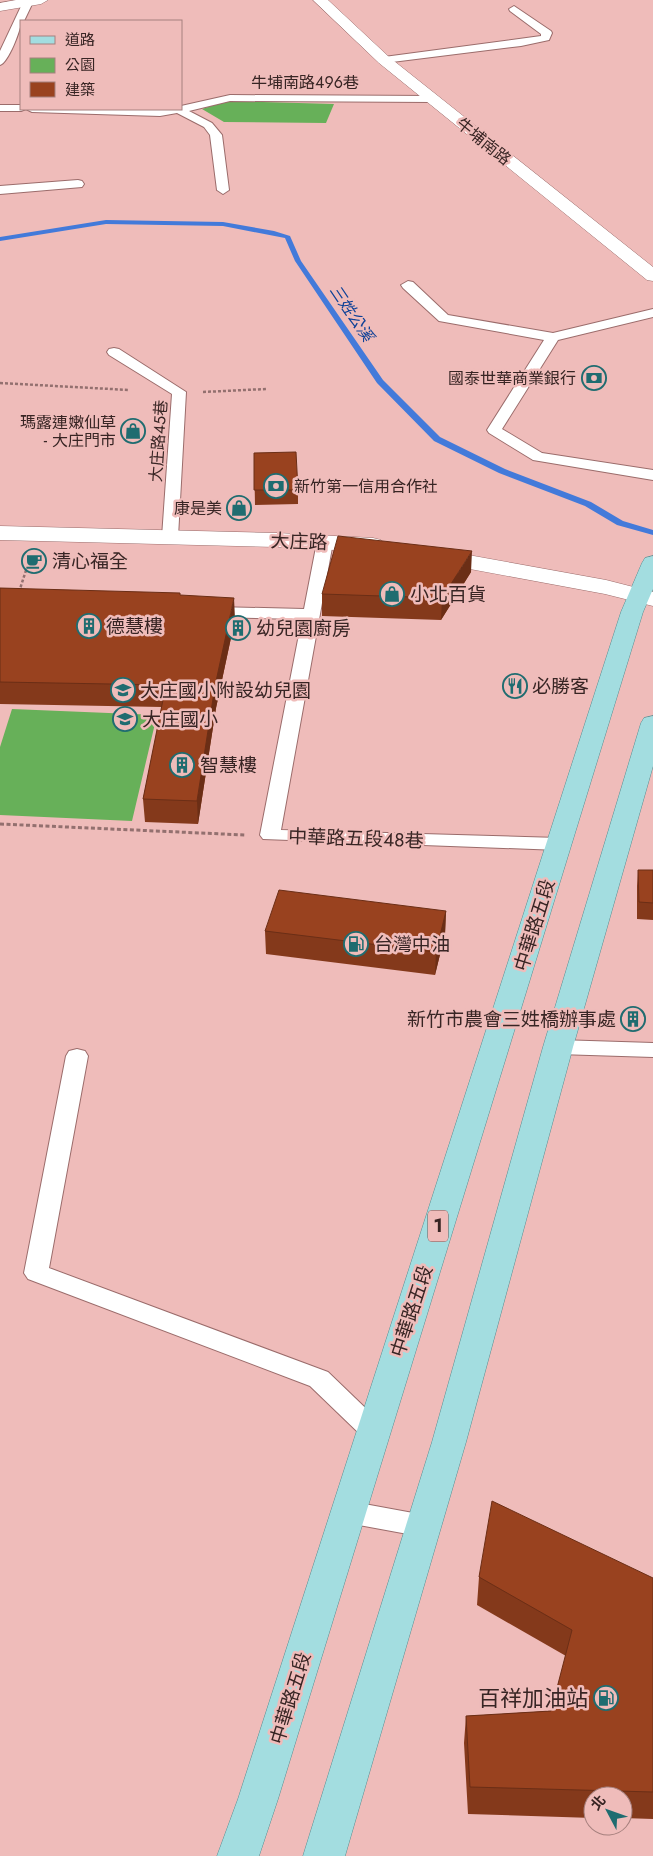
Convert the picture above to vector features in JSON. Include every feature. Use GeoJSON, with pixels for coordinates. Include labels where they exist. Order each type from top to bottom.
{"type":"FeatureCollection","features":[{"type":"Feature","properties":{"kind":"main road","name":"1"},"geometry":{"type":"LineString","coordinates":[[645,597],[653,563]]}},
{"type":"Feature","properties":{"kind":"main road","name":"中華路五段"},"geometry":{"type":"LineString","coordinates":[[238,1856],[258,1799],[559,844],[645,597]]}},
{"type":"Feature","properties":{"kind":"main road"},"geometry":{"type":"LineString","coordinates":[[324,1856],[449,1442],[558,1047],[653,723]]}},
{"type":"Feature","properties":{"kind":"street","name":"牛埔南路"},"geometry":{"type":"LineString","coordinates":[[320,0],[384,60],[653,276]]}},
{"type":"Feature","properties":{"kind":"street"},"geometry":{"type":"LineString","coordinates":[[0,8],[33,1]]}},
{"type":"Feature","properties":{"kind":"street","name":"大庄路"},"geometry":{"type":"LineString","coordinates":[[0,533],[366,544],[606,587],[645,597]]}},
{"type":"Feature","properties":{"kind":"lane"},"geometry":{"type":"LineString","coordinates":[[23,20],[33,1]]}},
{"type":"Feature","properties":{"kind":"lane"},"geometry":{"type":"LineString","coordinates":[[384,60],[521,43],[545,38],[546,34],[514,9]]}},
{"type":"Feature","properties":{"kind":"lane"},"geometry":{"type":"LineString","coordinates":[[0,62],[20,25]]}},
{"type":"Feature","properties":{"kind":"lane","name":"牛埔南路496巷"},"geometry":{"type":"LineString","coordinates":[[182,109],[230,98],[432,99]]}},
{"type":"Feature","properties":{"kind":"lane"},"geometry":{"type":"LineString","coordinates":[[0,108],[20,108]]}},
{"type":"Feature","properties":{"kind":"lane","name":"牛埔南路496巷"},"geometry":{"type":"LineString","coordinates":[[64,110],[160,113],[179,110]]}},
{"type":"Feature","properties":{"kind":"lane"},"geometry":{"type":"LineString","coordinates":[[179,110],[208,125],[216,135],[223,190]]}},
{"type":"Feature","properties":{"kind":"lane"},"geometry":{"type":"LineString","coordinates":[[0,190],[78,184]]}},
{"type":"Feature","properties":{"kind":"lane"},"geometry":{"type":"LineString","coordinates":[[408,285],[444,318],[553,337],[653,313]]}},
{"type":"Feature","properties":{"kind":"lane"},"geometry":{"type":"LineString","coordinates":[[553,337],[494,430],[538,457],[653,475]]}},
{"type":"Feature","properties":{"kind":"lane","name":"大庄路45巷"},"geometry":{"type":"LineString","coordinates":[[114,352],[179,392],[170,537]]}},
{"type":"Feature","properties":{"kind":"lane","name":"中華路五段48巷"},"geometry":{"type":"LineString","coordinates":[[325,542],[270,835],[559,844]]}},
{"type":"Feature","properties":{"kind":"lane"},"geometry":{"type":"LineString","coordinates":[[216,612],[311,614]]}},
{"type":"Feature","properties":{"kind":"lane"},"geometry":{"type":"LineString","coordinates":[[558,1047],[653,1050]]}},
{"type":"Feature","properties":{"kind":"lane"},"geometry":{"type":"LineString","coordinates":[[77,1056],[36,1273],[319,1378],[373,1431]]}},
{"type":"Feature","properties":{"kind":"lane"},"geometry":{"type":"LineString","coordinates":[[348,1512],[424,1526]]}},
{"type":"Feature","properties":{"kind":"path"},"geometry":{"type":"LineString","coordinates":[[17,598],[38,534]]}},
{"type":"Feature","properties":{"kind":"path"},"geometry":{"type":"LineString","coordinates":[[0,824],[270,835]]}},
{"type":"Feature","properties":{"kind":"green space"},"geometry":{"type":"Polygon","coordinates":[[[226,101],[334,104],[326,123],[224,122],[202,109],[226,101]]]}},
{"type":"Feature","properties":{"kind":"green space"},"geometry":{"type":"Polygon","coordinates":[[[12,709],[157,715],[132,821],[0,815],[0,747],[12,709]]]}},
{"type":"Feature","properties":{"kind":"building","name":"新竹第一信用合作社"},"geometry":{"type":"Polygon","coordinates":[[[296,452],[298,490],[254,490],[254,453],[296,452]]]}},
{"type":"Feature","properties":{"kind":"building"},"geometry":{"type":"Polygon","coordinates":[[[338,536],[472,551],[442,598],[322,594],[338,536]]]}},
{"type":"Feature","properties":{"kind":"building"},"geometry":{"type":"Polygon","coordinates":[[[0,588],[180,593],[180,595],[234,598],[215,686],[197,801],[143,799],[166,685],[0,682],[0,588]]]}},
{"type":"Feature","properties":{"kind":"building"},"geometry":{"type":"Polygon","coordinates":[[[638,870],[653,870],[653,903],[639,902],[638,870]]]}},
{"type":"Feature","properties":{"kind":"building"},"geometry":{"type":"Polygon","coordinates":[[[279,890],[446,911],[436,952],[265,931],[279,890]]]}},
{"type":"Feature","properties":{"kind":"building","name":"百祥加油站"},"geometry":{"type":"Polygon","coordinates":[[[492,1501],[653,1578],[653,1792],[633,1791],[633,1786],[583,1786],[583,1790],[470,1787],[466,1716],[551,1711],[572,1630],[479,1577],[492,1501]]]}},
{"type":"Feature","properties":{"kind":"waterway","name":"三姓公溪"},"geometry":{"type":"LineString","coordinates":[[0,239],[106,222],[223,224],[288,237],[298,261],[380,381],[437,439],[502,471],[588,504],[620,523],[653,533]]}},
{"type":"Feature","properties":{"kind":"place","name":"國泰世華商業銀行"},"geometry":{"type":"Point","coordinates":[594,378]}},
{"type":"Feature","properties":{"kind":"place","name":"瑪露連嫩仙草 - 大庄門市"},"geometry":{"type":"Point","coordinates":[133,431]}},
{"type":"Feature","properties":{"kind":"place","name":"新竹第一信用合作社"},"geometry":{"type":"Point","coordinates":[276,486]}},
{"type":"Feature","properties":{"kind":"place","name":"康是美"},"geometry":{"type":"Point","coordinates":[239,508]}},
{"type":"Feature","properties":{"kind":"place","name":"清心福全"},"geometry":{"type":"Point","coordinates":[34,561]}},
{"type":"Feature","properties":{"kind":"place","name":"小北百貨"},"geometry":{"type":"Point","coordinates":[392,594]}},
{"type":"Feature","properties":{"kind":"place","name":"德慧樓"},"geometry":{"type":"Point","coordinates":[89,626]}},
{"type":"Feature","properties":{"kind":"place","name":"幼兒園廚房"},"geometry":{"type":"Point","coordinates":[238,628]}},
{"type":"Feature","properties":{"kind":"place","name":"必勝客"},"geometry":{"type":"Point","coordinates":[515,686]}},
{"type":"Feature","properties":{"kind":"place","name":"大庄國小附設幼兒園"},"geometry":{"type":"Point","coordinates":[123,690]}},
{"type":"Feature","properties":{"kind":"place","name":"大庄國小"},"geometry":{"type":"Point","coordinates":[125,719]}},
{"type":"Feature","properties":{"kind":"place","name":"智慧樓"},"geometry":{"type":"Point","coordinates":[182,765]}},
{"type":"Feature","properties":{"kind":"place","name":"台灣中油"},"geometry":{"type":"Point","coordinates":[356,944]}},
{"type":"Feature","properties":{"kind":"place","name":"新竹市農會三姓橋辦事處"},"geometry":{"type":"Point","coordinates":[633,1019]}},
{"type":"Feature","properties":{"kind":"place","name":"百祥加油站"},"geometry":{"type":"Point","coordinates":[606,1698]}}]}
